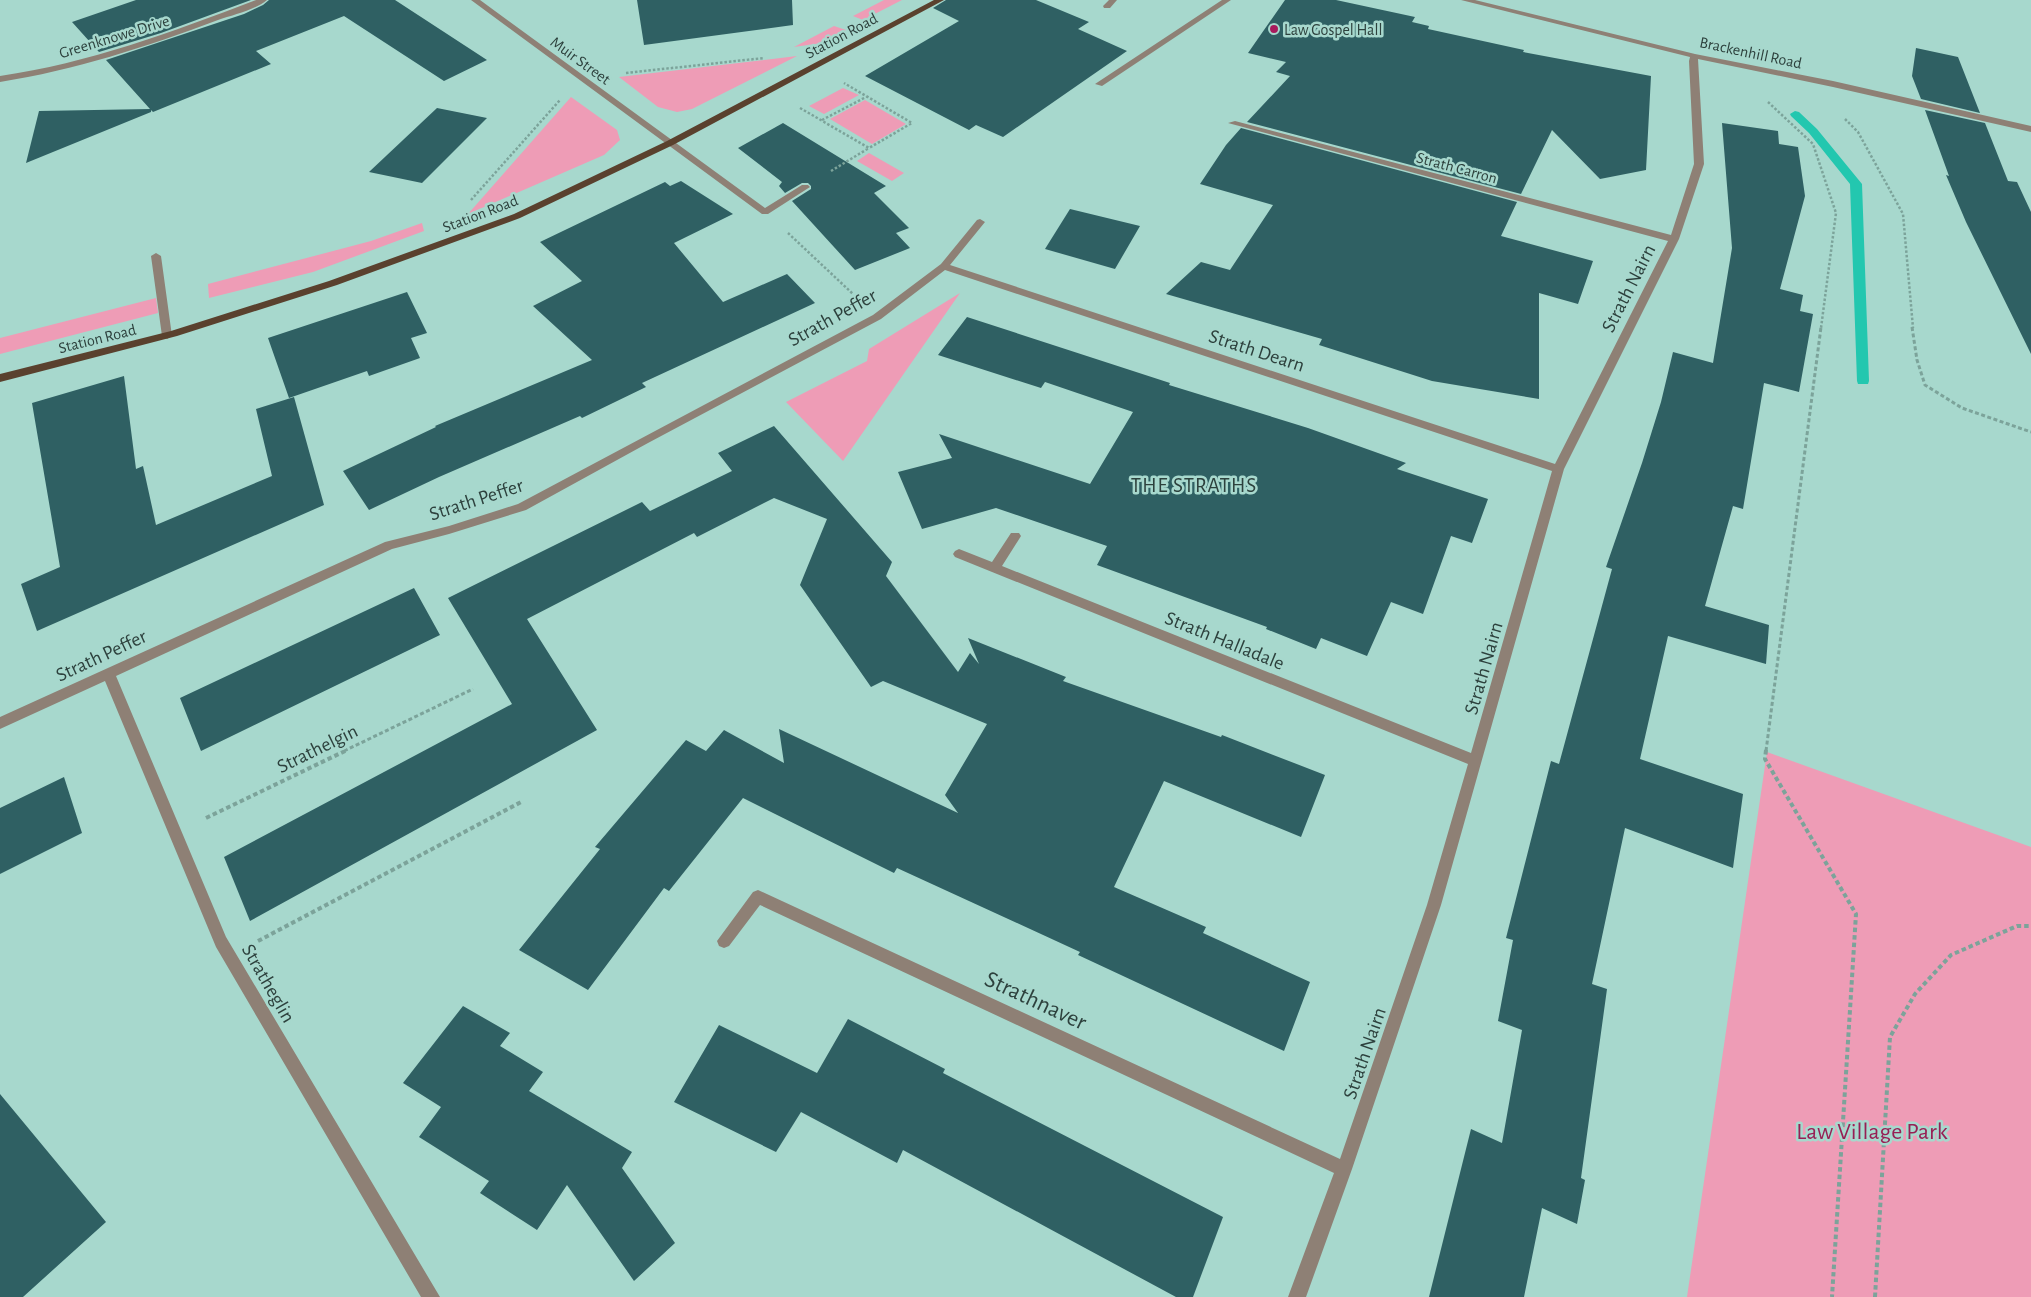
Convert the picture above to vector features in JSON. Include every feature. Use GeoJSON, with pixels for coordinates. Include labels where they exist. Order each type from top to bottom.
{"type":"FeatureCollection","features":[{"type":"Feature","properties":{"kind":"main road","name":"Station Road"},"geometry":{"type":"LineString","coordinates":[[0,378],[167,336],[333,283],[516,216],[670,143],[940,0]]}},
{"type":"Feature","properties":{"kind":"street","name":"Greenknowe Drive"},"geometry":{"type":"LineString","coordinates":[[0,79],[45,72],[128,51],[263,0]]}},
{"type":"Feature","properties":{"kind":"street","name":"Muir Street"},"geometry":{"type":"LineString","coordinates":[[475,0],[765,212]]}},
{"type":"Feature","properties":{"kind":"street"},"geometry":{"type":"LineString","coordinates":[[1099,84],[1227,0]]}},
{"type":"Feature","properties":{"kind":"street","name":"Brackenhill Road"},"geometry":{"type":"LineString","coordinates":[[1465,0],[1484,2],[1695,56],[1833,84],[2031,129]]}},
{"type":"Feature","properties":{"kind":"street","name":"Strath Nairn"},"geometry":{"type":"LineString","coordinates":[[1297,1297],[1344,1169],[1434,905],[1558,469],[1674,239],[1699,164],[1693,61],[1695,56]]}},
{"type":"Feature","properties":{"kind":"street","name":"Strath Carron"},"geometry":{"type":"LineString","coordinates":[[1232,123],[1674,239]]}},
{"type":"Feature","properties":{"kind":"street"},"geometry":{"type":"LineString","coordinates":[[765,212],[805,187]]}},
{"type":"Feature","properties":{"kind":"street","name":"Strath Peffer"},"geometry":{"type":"LineString","coordinates":[[0,723],[388,545],[449,530],[522,507],[877,316],[944,266],[980,222]]}},
{"type":"Feature","properties":{"kind":"street"},"geometry":{"type":"LineString","coordinates":[[156,256],[167,336]]}},
{"type":"Feature","properties":{"kind":"street","name":"Strath Dearn"},"geometry":{"type":"LineString","coordinates":[[944,266],[1558,469]]}},
{"type":"Feature","properties":{"kind":"street"},"geometry":{"type":"LineString","coordinates":[[994,568],[1016,536]]}},
{"type":"Feature","properties":{"kind":"street","name":"Strath Halladale"},"geometry":{"type":"LineString","coordinates":[[959,554],[1476,761]]}},
{"type":"Feature","properties":{"kind":"street","name":"Stratheglin"},"geometry":{"type":"LineString","coordinates":[[108,672],[221,942],[431,1297]]}},
{"type":"Feature","properties":{"kind":"street","name":"Strathnaver"},"geometry":{"type":"LineString","coordinates":[[724,942],[758,897],[1344,1169]]}},
{"type":"Feature","properties":{"kind":"path"},"geometry":{"type":"LineString","coordinates":[[467,204],[580,78],[772,57]]}},
{"type":"Feature","properties":{"kind":"path"},"geometry":{"type":"LineString","coordinates":[[805,187],[912,123],[815,67]]}},
{"type":"Feature","properties":{"kind":"path"},"geometry":{"type":"LineString","coordinates":[[770,90],[869,148]]}},
{"type":"Feature","properties":{"kind":"path"},"geometry":{"type":"LineString","coordinates":[[822,120],[866,96]]}},
{"type":"Feature","properties":{"kind":"path"},"geometry":{"type":"LineString","coordinates":[[1765,99],[1813,144],[1836,213],[1765,759],[1856,914],[1832,1297]]}},
{"type":"Feature","properties":{"kind":"path"},"geometry":{"type":"LineString","coordinates":[[1844,119],[1858,132],[1903,214],[1909,302],[1917,360],[1925,385],[1962,408],[2031,432]]}},
{"type":"Feature","properties":{"kind":"path"},"geometry":{"type":"LineString","coordinates":[[765,212],[877,316]]}},
{"type":"Feature","properties":{"kind":"path","name":"Strathelgin"},"geometry":{"type":"LineString","coordinates":[[174,833],[473,689]]}},
{"type":"Feature","properties":{"kind":"path"},"geometry":{"type":"LineString","coordinates":[[229,956],[523,801]]}},
{"type":"Feature","properties":{"kind":"path"},"geometry":{"type":"LineString","coordinates":[[1875,1297],[1890,1038],[1915,994],[1951,955],[2017,926],[2031,926]]}},
{"type":"Feature","properties":{"kind":"green space"},"geometry":{"type":"Polygon","coordinates":[[[884,0],[902,0],[863,20],[853,16],[884,0]]]}},
{"type":"Feature","properties":{"kind":"green space"},"geometry":{"type":"Polygon","coordinates":[[[834,26],[846,30],[822,43],[794,47],[834,26]]]}},
{"type":"Feature","properties":{"kind":"green space"},"geometry":{"type":"Polygon","coordinates":[[[797,56],[692,109],[677,112],[658,107],[619,77],[797,56]]]}},
{"type":"Feature","properties":{"kind":"green space"},"geometry":{"type":"Polygon","coordinates":[[[843,88],[859,95],[824,114],[809,106],[843,88]]]}},
{"type":"Feature","properties":{"kind":"green space"},"geometry":{"type":"Polygon","coordinates":[[[571,97],[617,130],[620,140],[604,155],[468,214],[571,97]]]}},
{"type":"Feature","properties":{"kind":"green space"},"geometry":{"type":"Polygon","coordinates":[[[865,100],[906,124],[872,144],[830,119],[865,100]]]}},
{"type":"Feature","properties":{"kind":"green space"},"geometry":{"type":"Polygon","coordinates":[[[869,153],[904,173],[892,181],[857,161],[869,153]]]}},
{"type":"Feature","properties":{"kind":"green space"},"geometry":{"type":"Polygon","coordinates":[[[422,223],[424,231],[313,272],[209,298],[208,284],[371,241],[422,223]]]}},
{"type":"Feature","properties":{"kind":"green space"},"geometry":{"type":"Polygon","coordinates":[[[960,293],[843,461],[786,402],[867,361],[869,349],[960,293]]]}},
{"type":"Feature","properties":{"kind":"green space"},"geometry":{"type":"Polygon","coordinates":[[[156,298],[158,313],[0,354],[0,338],[156,298]]]}},
{"type":"Feature","properties":{"kind":"green space","name":"Law Village Park"},"geometry":{"type":"Polygon","coordinates":[[[1767,752],[2031,847],[2031,1297],[1687,1297],[1767,752]]]}},
{"type":"Feature","properties":{"kind":"building"},"geometry":{"type":"Polygon","coordinates":[[[136,0],[251,0],[161,33],[99,52],[72,22],[136,0]]]}},
{"type":"Feature","properties":{"kind":"building"},"geometry":{"type":"Polygon","coordinates":[[[269,0],[395,0],[487,60],[444,81],[344,16],[256,51],[271,64],[153,112],[151,110],[151,112],[26,163],[39,111],[150,109],[106,60],[244,14],[269,0]]]}},
{"type":"Feature","properties":{"kind":"building"},"geometry":{"type":"Polygon","coordinates":[[[637,0],[792,0],[793,25],[644,45],[637,0]]]}},
{"type":"Feature","properties":{"kind":"building"},"geometry":{"type":"Polygon","coordinates":[[[946,0],[1036,0],[1089,22],[1078,29],[1127,51],[1003,137],[976,125],[969,130],[865,76],[959,21],[933,8],[946,0]]]}},
{"type":"Feature","properties":{"kind":"building"},"geometry":{"type":"Polygon","coordinates":[[[1285,0],[1336,0],[1415,17],[1412,22],[1429,26],[1428,29],[1524,50],[1523,52],[1651,76],[1646,170],[1600,179],[1552,130],[1521,194],[1247,122],[1290,76],[1276,72],[1286,62],[1248,53],[1285,0]]]}},
{"type":"Feature","properties":{"kind":"building"},"geometry":{"type":"Polygon","coordinates":[[[1916,48],[1958,57],[1980,113],[1921,99],[1912,76],[1916,48]]]}},
{"type":"Feature","properties":{"kind":"building"},"geometry":{"type":"Polygon","coordinates":[[[437,108],[487,118],[422,183],[369,172],[437,108]]]}},
{"type":"Feature","properties":{"kind":"building"},"geometry":{"type":"Polygon","coordinates":[[[1925,110],[1985,123],[2008,181],[2017,182],[2031,212],[2031,354],[1966,222],[1946,175],[1949,176],[1925,110]]]}},
{"type":"Feature","properties":{"kind":"building"},"geometry":{"type":"Polygon","coordinates":[[[783,123],[886,186],[874,193],[909,228],[896,233],[910,248],[855,270],[792,201],[811,189],[811,186],[808,183],[802,183],[785,193],[779,186],[782,182],[738,148],[783,123]]]}},
{"type":"Feature","properties":{"kind":"building"},"geometry":{"type":"Polygon","coordinates":[[[1722,123],[1778,131],[1779,144],[1798,147],[1805,196],[1780,289],[1803,295],[1800,311],[1813,314],[1799,392],[1764,383],[1743,509],[1733,506],[1705,606],[1769,625],[1766,664],[1668,636],[1640,759],[1743,794],[1733,868],[1625,828],[1592,984],[1607,989],[1581,1178],[1585,1180],[1577,1224],[1542,1208],[1524,1297],[1429,1297],[1471,1129],[1502,1143],[1522,1030],[1498,1021],[1513,940],[1506,938],[1551,761],[1559,764],[1612,569],[1606,567],[1642,463],[1661,402],[1673,352],[1713,363],[1732,248],[1722,123]]]}},
{"type":"Feature","properties":{"kind":"building"},"geometry":{"type":"Polygon","coordinates":[[[1241,128],[1517,202],[1501,236],[1593,261],[1578,304],[1539,293],[1539,399],[1432,381],[1319,345],[1322,339],[1166,294],[1201,262],[1230,270],[1273,205],[1200,184],[1226,145],[1241,128]]]}},
{"type":"Feature","properties":{"kind":"building"},"geometry":{"type":"Polygon","coordinates":[[[681,181],[733,214],[674,243],[723,302],[787,274],[815,303],[642,383],[646,387],[582,418],[580,416],[439,477],[369,510],[343,471],[435,426],[592,360],[533,306],[582,281],[540,242],[665,182],[670,186],[681,181]]]}},
{"type":"Feature","properties":{"kind":"building"},"geometry":{"type":"Polygon","coordinates":[[[1070,209],[1140,226],[1115,269],[1045,249],[1070,209]]]}},
{"type":"Feature","properties":{"kind":"building"},"geometry":{"type":"Polygon","coordinates":[[[407,292],[427,333],[411,338],[420,358],[369,376],[367,371],[289,398],[268,338],[407,292]]]}},
{"type":"Feature","properties":{"kind":"building"},"geometry":{"type":"Polygon","coordinates":[[[967,317],[1170,383],[1169,385],[1308,428],[1406,463],[1397,469],[1488,499],[1472,543],[1451,536],[1423,614],[1391,602],[1367,656],[1321,638],[1316,649],[1266,629],[1267,627],[1097,565],[1107,546],[996,508],[922,529],[898,472],[952,458],[939,434],[1090,484],[1133,412],[1045,382],[1041,388],[938,355],[967,317]]]}},
{"type":"Feature","properties":{"kind":"building"},"geometry":{"type":"Polygon","coordinates":[[[124,376],[136,469],[143,466],[156,525],[272,476],[256,409],[294,397],[324,505],[37,631],[21,584],[60,567],[32,403],[124,376]]]}},
{"type":"Feature","properties":{"kind":"building"},"geometry":{"type":"Polygon","coordinates":[[[774,426],[892,562],[886,576],[958,672],[970,653],[979,664],[968,638],[1066,677],[1063,681],[1221,737],[1222,735],[1325,775],[1301,837],[1164,781],[1114,887],[1206,927],[1203,933],[1310,982],[1284,1051],[1078,955],[1080,952],[897,868],[894,873],[743,798],[669,891],[664,888],[588,990],[519,950],[600,849],[595,847],[686,740],[706,751],[724,730],[784,763],[779,729],[958,813],[945,795],[987,724],[883,681],[871,687],[800,585],[827,519],[774,498],[697,537],[694,533],[527,619],[597,730],[250,921],[224,857],[512,704],[448,598],[642,502],[650,511],[732,471],[718,453],[774,426]]]}},
{"type":"Feature","properties":{"kind":"building"},"geometry":{"type":"Polygon","coordinates":[[[414,588],[440,635],[201,751],[180,698],[414,588]]]}},
{"type":"Feature","properties":{"kind":"building"},"geometry":{"type":"Polygon","coordinates":[[[64,777],[82,833],[0,874],[0,808],[64,777]]]}},
{"type":"Feature","properties":{"kind":"building"},"geometry":{"type":"Polygon","coordinates":[[[463,1006],[510,1033],[500,1046],[543,1072],[529,1091],[632,1152],[622,1168],[675,1243],[634,1281],[567,1185],[537,1230],[480,1193],[489,1181],[419,1137],[441,1107],[403,1083],[463,1006]]]}},
{"type":"Feature","properties":{"kind":"building"},"geometry":{"type":"Polygon","coordinates":[[[848,1019],[945,1069],[943,1073],[1223,1217],[1193,1297],[1176,1297],[903,1150],[897,1163],[801,1112],[776,1152],[674,1102],[719,1025],[817,1073],[848,1019]]]}},
{"type":"Feature","properties":{"kind":"building"},"geometry":{"type":"Polygon","coordinates":[[[0,1094],[106,1222],[23,1297],[0,1297],[0,1094]]]}},
{"type":"Feature","properties":{"kind":"waterway"},"geometry":{"type":"LineString","coordinates":[[1795,114],[1813,131],[1856,184],[1863,381]]}},
{"type":"Feature","properties":{"kind":"place","name":"Law Gospel Hall"},"geometry":{"type":"Point","coordinates":[1274,29]}},
{"type":"Feature","properties":{"kind":"district","name":"THE STRATHS"},"geometry":{"type":"Point","coordinates":[1194,485]}}]}
